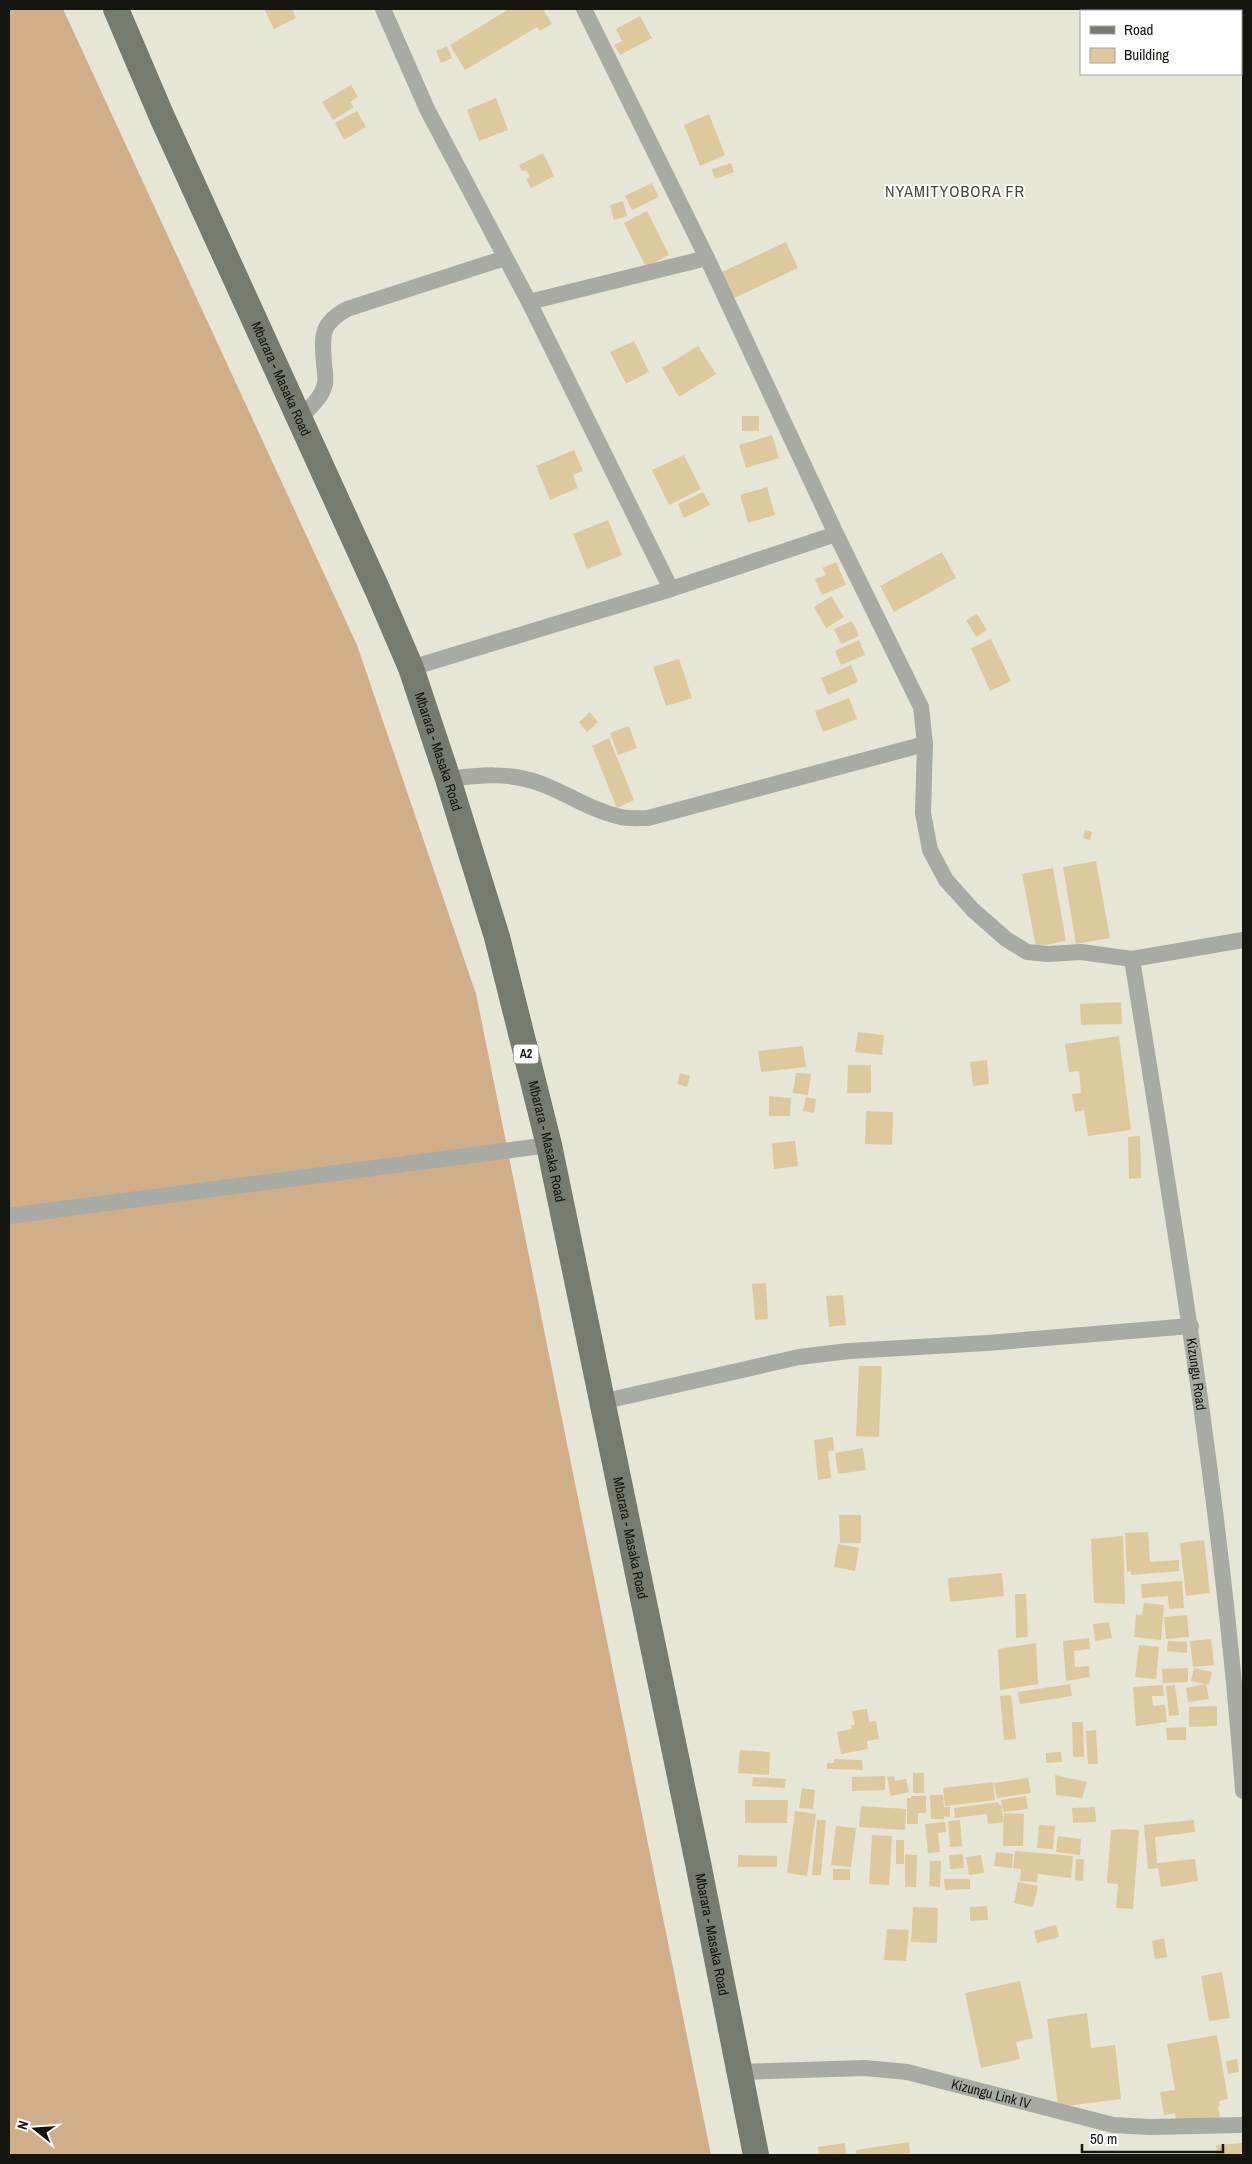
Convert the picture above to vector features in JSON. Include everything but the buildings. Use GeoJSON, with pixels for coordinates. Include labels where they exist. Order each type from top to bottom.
{"type":"FeatureCollection","features":[{"type":"Feature","properties":{"kind":"main road","name":"Mbarara - Masaka Road"},"geometry":{"type":"LineString","coordinates":[[116,9],[162,117],[300,418],[411,668],[497,937],[549,1145],[698,1863],[756,2155]]}},
{"type":"Feature","properties":{"kind":"street"},"geometry":{"type":"LineString","coordinates":[[383,9],[426,109],[529,302],[671,589]]}},
{"type":"Feature","properties":{"kind":"street"},"geometry":{"type":"LineString","coordinates":[[584,9],[707,258],[836,534],[920,707],[925,744],[923,813],[930,850],[946,880],[973,910],[1006,940],[1027,952],[1048,954],[1081,952],[1132,959],[1243,940]]}},
{"type":"Feature","properties":{"kind":"street"},"geometry":{"type":"LineString","coordinates":[[300,418],[316,401],[323,391],[326,382],[324,331],[331,318],[347,309],[505,258]]}},
{"type":"Feature","properties":{"kind":"street"},"geometry":{"type":"LineString","coordinates":[[529,302],[707,258]]}},
{"type":"Feature","properties":{"kind":"street"},"geometry":{"type":"LineString","coordinates":[[411,668],[671,589],[836,534]]}},
{"type":"Feature","properties":{"kind":"street"},"geometry":{"type":"LineString","coordinates":[[448,779],[489,774],[515,777],[539,783],[595,809],[622,818],[648,818],[925,744]]}},
{"type":"Feature","properties":{"kind":"street","name":"Kizungu Road"},"geometry":{"type":"LineString","coordinates":[[1132,959],[1191,1326],[1218,1534],[1243,1791]]}},
{"type":"Feature","properties":{"kind":"street"},"geometry":{"type":"LineString","coordinates":[[9,1216],[549,1145]]}},
{"type":"Feature","properties":{"kind":"street"},"geometry":{"type":"LineString","coordinates":[[601,1402],[799,1356],[1191,1326]]}},
{"type":"Feature","properties":{"kind":"street","name":"Kizungu Link IV"},"geometry":{"type":"LineString","coordinates":[[739,2072],[865,2068],[907,2072],[1114,2125],[1150,2127],[1243,2125]]}},
{"type":"Feature","properties":{"kind":"shaded area"},"geometry":{"type":"Polygon","coordinates":[[[9,9],[63,9],[357,645],[476,994],[711,2155],[9,2155],[9,9]]]}},
{"type":"Feature","properties":{"kind":"district","name":"NYAMITYOBORA FR"},"geometry":{"type":"Point","coordinates":[955,191]}}]}
